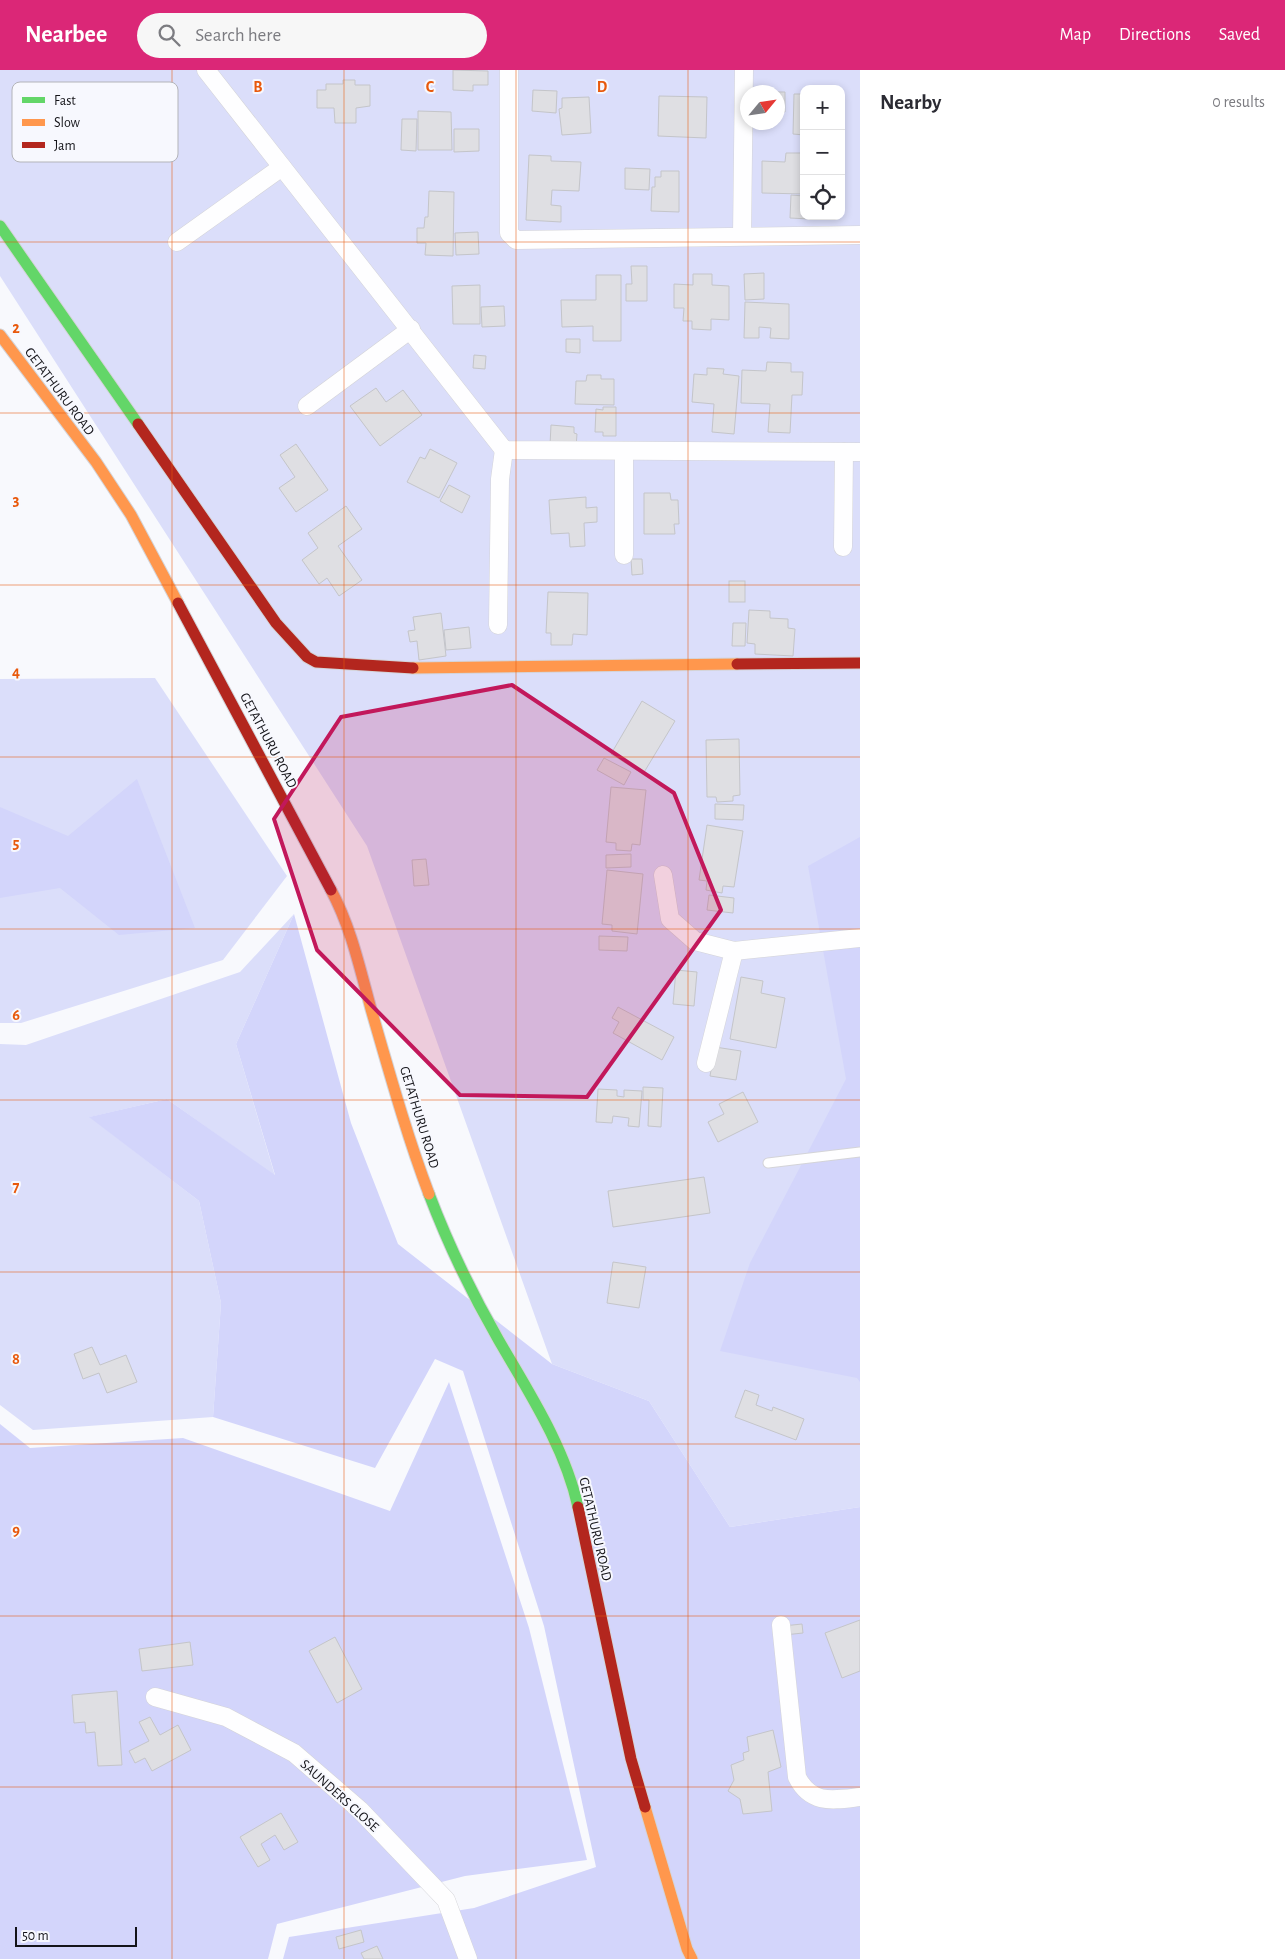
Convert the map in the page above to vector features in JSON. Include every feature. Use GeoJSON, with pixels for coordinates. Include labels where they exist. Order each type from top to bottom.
{"type":"FeatureCollection","features":[{"type":"Feature","properties":{"kind":"main road"},"geometry":{"type":"LineString","coordinates":[[0,226],[276,623],[307,657],[316,662],[394,668],[860,663]]}},
{"type":"Feature","properties":{"kind":"main road","name":"GETATHURU ROAD"},"geometry":{"type":"LineString","coordinates":[[0,335],[96,462],[131,515],[339,905],[359,959],[396,1092],[429,1194],[470,1288],[564,1462],[575,1495],[632,1759],[684,1940],[692,1959]]}},
{"type":"Feature","properties":{"kind":"street"},"geometry":{"type":"LineString","coordinates":[[206,70],[504,450],[500,479],[498,625]]}},
{"type":"Feature","properties":{"kind":"street"},"geometry":{"type":"LineString","coordinates":[[509,70],[509,233],[516,240],[860,235]]}},
{"type":"Feature","properties":{"kind":"street"},"geometry":{"type":"LineString","coordinates":[[742,236],[744,70]]}},
{"type":"Feature","properties":{"kind":"street"},"geometry":{"type":"LineString","coordinates":[[177,242],[282,167]]}},
{"type":"Feature","properties":{"kind":"street"},"geometry":{"type":"LineString","coordinates":[[307,406],[411,329]]}},
{"type":"Feature","properties":{"kind":"street"},"geometry":{"type":"LineString","coordinates":[[504,450],[852,452],[843,547]]}},
{"type":"Feature","properties":{"kind":"street"},"geometry":{"type":"LineString","coordinates":[[624,451],[624,556]]}},
{"type":"Feature","properties":{"kind":"street"},"geometry":{"type":"LineString","coordinates":[[663,875],[670,920],[695,941],[734,951],[860,938]]}},
{"type":"Feature","properties":{"kind":"street"},"geometry":{"type":"LineString","coordinates":[[706,1063],[734,951]]}},
{"type":"Feature","properties":{"kind":"street"},"geometry":{"type":"LineString","coordinates":[[781,1625],[797,1777],[803,1790],[816,1797],[835,1800],[860,1797]]}},
{"type":"Feature","properties":{"kind":"street","name":"SAUNDERS CLOSE"},"geometry":{"type":"LineString","coordinates":[[155,1697],[226,1717],[294,1753],[360,1810],[446,1900],[468,1959]]}},
{"type":"Feature","properties":{"kind":"lane"},"geometry":{"type":"LineString","coordinates":[[768,1162],[860,1152]]}},
{"type":"Feature","properties":{"kind":"highlighted area"},"geometry":{"type":"Polygon","coordinates":[[[512,685],[674,793],[721,910],[587,1097],[460,1095],[317,950],[274,819],[341,717],[512,685]]]}},
{"type":"Feature","properties":{"kind":"shaded area"},"geometry":{"type":"Polygon","coordinates":[[[0,70],[860,70],[860,1507],[730,1527],[649,1401],[552,1364],[367,846],[0,276],[0,70]]]}},
{"type":"Feature","properties":{"kind":"shaded area"},"geometry":{"type":"Polygon","coordinates":[[[155,678],[287,876],[223,960],[21,1023],[0,1023],[0,679],[155,678]]]}},
{"type":"Feature","properties":{"kind":"shaded area"},"geometry":{"type":"Polygon","coordinates":[[[137,779],[195,928],[119,935],[60,888],[0,898],[0,807],[68,836],[137,779]]]}},
{"type":"Feature","properties":{"kind":"shaded area"},"geometry":{"type":"Polygon","coordinates":[[[860,837],[860,1382],[857,1378],[720,1351],[750,1263],[846,1079],[808,866],[860,837]]]}},
{"type":"Feature","properties":{"kind":"shaded area"},"geometry":{"type":"Polygon","coordinates":[[[294,914],[236,1044],[275,1176],[167,1099],[90,1117],[199,1201],[221,1303],[213,1417],[33,1430],[0,1405],[0,1044],[26,1045],[240,972],[294,914]]]}},
{"type":"Feature","properties":{"kind":"shaded area"},"geometry":{"type":"Polygon","coordinates":[[[294,914],[351,1123],[398,1244],[552,1364],[649,1401],[730,1527],[860,1507],[860,1959],[283,1959],[289,1937],[474,1908],[596,1867],[544,1626],[463,1371],[435,1359],[375,1468],[213,1417],[221,1303],[199,1201],[89,1117],[167,1099],[275,1175],[236,1044],[294,914]]]}},
{"type":"Feature","properties":{"kind":"shaded area"},"geometry":{"type":"Polygon","coordinates":[[[449,1382],[529,1628],[587,1860],[465,1876],[277,1924],[268,1959],[0,1959],[0,1424],[30,1448],[183,1438],[390,1511],[449,1382]]]}},
{"type":"Feature","properties":{"kind":"building"},"geometry":{"type":"Polygon","coordinates":[[[453,70],[488,71],[488,85],[473,85],[473,91],[453,90],[453,70]]]}},
{"type":"Feature","properties":{"kind":"building"},"geometry":{"type":"Polygon","coordinates":[[[343,80],[355,80],[355,85],[370,85],[370,106],[356,108],[356,123],[335,123],[334,108],[317,108],[317,90],[326,90],[326,84],[343,84],[343,80]]]}},
{"type":"Feature","properties":{"kind":"building"},"geometry":{"type":"Polygon","coordinates":[[[533,90],[557,91],[556,113],[532,111],[533,90]]]}},
{"type":"Feature","properties":{"kind":"building"},"geometry":{"type":"Polygon","coordinates":[[[794,94],[800,94],[800,135],[793,134],[794,94]]]}},
{"type":"Feature","properties":{"kind":"building"},"geometry":{"type":"Polygon","coordinates":[[[659,96],[707,97],[706,138],[658,136],[659,96]]]}},
{"type":"Feature","properties":{"kind":"building"},"geometry":{"type":"Polygon","coordinates":[[[589,97],[591,133],[562,135],[559,109],[562,108],[562,98],[589,97]]]}},
{"type":"Feature","properties":{"kind":"building"},"geometry":{"type":"Polygon","coordinates":[[[418,111],[451,112],[452,150],[418,150],[418,111]]]}},
{"type":"Feature","properties":{"kind":"building"},"geometry":{"type":"Polygon","coordinates":[[[402,119],[417,119],[416,151],[401,150],[402,119]]]}},
{"type":"Feature","properties":{"kind":"building"},"geometry":{"type":"Polygon","coordinates":[[[454,129],[479,129],[479,151],[454,152],[454,129]]]}},
{"type":"Feature","properties":{"kind":"building"},"geometry":{"type":"Polygon","coordinates":[[[786,153],[800,153],[800,194],[762,193],[762,161],[785,162],[786,153]]]}},
{"type":"Feature","properties":{"kind":"building"},"geometry":{"type":"Polygon","coordinates":[[[529,155],[551,156],[551,161],[581,162],[579,191],[552,190],[551,205],[561,206],[561,222],[526,220],[529,155]]]}},
{"type":"Feature","properties":{"kind":"building"},"geometry":{"type":"Polygon","coordinates":[[[625,168],[650,169],[649,190],[625,189],[625,168]]]}},
{"type":"Feature","properties":{"kind":"building"},"geometry":{"type":"Polygon","coordinates":[[[661,171],[679,171],[679,212],[651,211],[652,187],[655,187],[655,177],[661,177],[661,171]]]}},
{"type":"Feature","properties":{"kind":"building"},"geometry":{"type":"Polygon","coordinates":[[[429,191],[454,192],[453,256],[425,255],[426,243],[417,243],[417,228],[424,228],[425,217],[428,217],[429,191]]]}},
{"type":"Feature","properties":{"kind":"building"},"geometry":{"type":"Polygon","coordinates":[[[791,195],[800,196],[800,219],[790,218],[791,195]]]}},
{"type":"Feature","properties":{"kind":"building"},"geometry":{"type":"Polygon","coordinates":[[[478,232],[479,254],[456,255],[455,233],[478,232]]]}},
{"type":"Feature","properties":{"kind":"building"},"geometry":{"type":"Polygon","coordinates":[[[631,266],[647,266],[647,301],[626,301],[626,284],[632,284],[631,266]]]}},
{"type":"Feature","properties":{"kind":"building"},"geometry":{"type":"Polygon","coordinates":[[[764,273],[764,299],[745,300],[744,274],[764,273]]]}},
{"type":"Feature","properties":{"kind":"building"},"geometry":{"type":"Polygon","coordinates":[[[693,274],[712,274],[712,285],[729,286],[729,320],[711,319],[711,330],[692,329],[692,321],[683,321],[684,308],[674,308],[674,284],[693,285],[693,274]]]}},
{"type":"Feature","properties":{"kind":"building"},"geometry":{"type":"Polygon","coordinates":[[[596,275],[621,275],[621,341],[593,341],[593,326],[562,327],[561,300],[596,300],[596,275]]]}},
{"type":"Feature","properties":{"kind":"building"},"geometry":{"type":"Polygon","coordinates":[[[480,285],[480,324],[453,324],[452,286],[480,285]]]}},
{"type":"Feature","properties":{"kind":"building"},"geometry":{"type":"Polygon","coordinates":[[[745,302],[789,304],[789,339],[770,338],[771,328],[759,327],[759,338],[744,338],[745,302]]]}},
{"type":"Feature","properties":{"kind":"building"},"geometry":{"type":"Polygon","coordinates":[[[504,306],[505,326],[482,327],[481,307],[504,306]]]}},
{"type":"Feature","properties":{"kind":"building"},"geometry":{"type":"Polygon","coordinates":[[[566,339],[580,339],[580,353],[566,352],[566,339]]]}},
{"type":"Feature","properties":{"kind":"building"},"geometry":{"type":"Polygon","coordinates":[[[474,355],[486,356],[485,369],[473,368],[474,355]]]}},
{"type":"Feature","properties":{"kind":"building"},"geometry":{"type":"Polygon","coordinates":[[[767,362],[791,363],[791,372],[803,372],[802,395],[792,395],[790,433],[768,432],[770,404],[741,403],[742,370],[766,371],[767,362]]]}},
{"type":"Feature","properties":{"kind":"building"},"geometry":{"type":"Polygon","coordinates":[[[707,368],[724,369],[723,374],[739,376],[734,434],[712,432],[714,404],[692,402],[694,374],[707,375],[707,368]]]}},
{"type":"Feature","properties":{"kind":"building"},"geometry":{"type":"Polygon","coordinates":[[[587,375],[601,375],[601,379],[614,379],[614,405],[575,404],[576,381],[586,381],[587,375]]]}},
{"type":"Feature","properties":{"kind":"building"},"geometry":{"type":"Polygon","coordinates":[[[376,388],[386,402],[403,390],[422,415],[380,446],[350,406],[376,388]]]}},
{"type":"Feature","properties":{"kind":"building"},"geometry":{"type":"Polygon","coordinates":[[[603,407],[616,407],[616,436],[603,436],[603,432],[595,432],[596,409],[603,410],[603,407]]]}},
{"type":"Feature","properties":{"kind":"building"},"geometry":{"type":"Polygon","coordinates":[[[551,425],[574,427],[574,433],[577,434],[576,447],[550,445],[551,425]]]}},
{"type":"Feature","properties":{"kind":"building"},"geometry":{"type":"Polygon","coordinates":[[[296,444],[328,490],[296,512],[279,488],[295,477],[280,455],[296,444]]]}},
{"type":"Feature","properties":{"kind":"building"},"geometry":{"type":"Polygon","coordinates":[[[430,449],[457,463],[439,498],[407,482],[420,457],[425,459],[430,449]]]}},
{"type":"Feature","properties":{"kind":"building"},"geometry":{"type":"Polygon","coordinates":[[[449,485],[470,496],[462,513],[440,501],[449,485]]]}},
{"type":"Feature","properties":{"kind":"building"},"geometry":{"type":"Polygon","coordinates":[[[644,493],[670,493],[671,500],[678,500],[679,524],[674,524],[675,534],[644,534],[644,493]]]}},
{"type":"Feature","properties":{"kind":"building"},"geometry":{"type":"Polygon","coordinates":[[[586,497],[586,508],[597,507],[597,522],[584,523],[585,546],[570,547],[569,533],[551,534],[549,500],[586,497]]]}},
{"type":"Feature","properties":{"kind":"building"},"geometry":{"type":"Polygon","coordinates":[[[346,506],[362,529],[338,546],[362,580],[339,596],[327,578],[319,584],[302,560],[318,548],[308,533],[346,506]]]}},
{"type":"Feature","properties":{"kind":"building"},"geometry":{"type":"Polygon","coordinates":[[[631,559],[642,559],[643,574],[632,575],[631,559]]]}},
{"type":"Feature","properties":{"kind":"building"},"geometry":{"type":"Polygon","coordinates":[[[729,581],[745,581],[745,602],[729,602],[729,581]]]}},
{"type":"Feature","properties":{"kind":"building"},"geometry":{"type":"Polygon","coordinates":[[[548,592],[588,593],[587,635],[573,634],[572,645],[551,645],[551,633],[546,633],[548,592]]]}},
{"type":"Feature","properties":{"kind":"building"},"geometry":{"type":"Polygon","coordinates":[[[749,610],[770,611],[770,618],[788,619],[788,628],[795,629],[793,656],[755,654],[755,644],[747,643],[749,610]]]}},
{"type":"Feature","properties":{"kind":"building"},"geometry":{"type":"Polygon","coordinates":[[[441,613],[446,656],[419,660],[417,641],[410,642],[408,631],[415,630],[413,617],[441,613]]]}},
{"type":"Feature","properties":{"kind":"building"},"geometry":{"type":"Polygon","coordinates":[[[733,623],[746,623],[745,646],[732,646],[733,623]]]}},
{"type":"Feature","properties":{"kind":"building"},"geometry":{"type":"Polygon","coordinates":[[[469,627],[471,648],[446,650],[444,630],[469,627]]]}},
{"type":"Feature","properties":{"kind":"building"},"geometry":{"type":"Polygon","coordinates":[[[642,701],[675,721],[643,774],[611,754],[642,701]]]}},
{"type":"Feature","properties":{"kind":"building"},"geometry":{"type":"Polygon","coordinates":[[[739,739],[740,795],[733,796],[733,801],[717,802],[716,797],[707,797],[706,740],[739,739]]]}},
{"type":"Feature","properties":{"kind":"building"},"geometry":{"type":"Polygon","coordinates":[[[604,758],[631,772],[624,785],[597,770],[604,758]]]}},
{"type":"Feature","properties":{"kind":"building"},"geometry":{"type":"Polygon","coordinates":[[[611,787],[646,790],[640,845],[632,844],[631,851],[616,850],[616,843],[606,842],[611,787]]]}},
{"type":"Feature","properties":{"kind":"building"},"geometry":{"type":"Polygon","coordinates":[[[715,804],[744,805],[743,820],[715,819],[715,804]]]}},
{"type":"Feature","properties":{"kind":"building"},"geometry":{"type":"Polygon","coordinates":[[[707,825],[743,831],[734,887],[723,886],[722,893],[706,890],[707,881],[699,880],[707,825]]]}},
{"type":"Feature","properties":{"kind":"building"},"geometry":{"type":"Polygon","coordinates":[[[631,854],[631,867],[606,868],[606,855],[631,854]]]}},
{"type":"Feature","properties":{"kind":"building"},"geometry":{"type":"Polygon","coordinates":[[[426,859],[429,885],[414,886],[412,860],[426,859]]]}},
{"type":"Feature","properties":{"kind":"building"},"geometry":{"type":"Polygon","coordinates":[[[607,870],[643,874],[637,934],[612,931],[612,925],[602,924],[607,870]]]}},
{"type":"Feature","properties":{"kind":"building"},"geometry":{"type":"Polygon","coordinates":[[[709,895],[734,898],[733,913],[707,910],[709,895]]]}},
{"type":"Feature","properties":{"kind":"building"},"geometry":{"type":"Polygon","coordinates":[[[599,936],[628,937],[627,951],[599,950],[599,936]]]}},
{"type":"Feature","properties":{"kind":"building"},"geometry":{"type":"Polygon","coordinates":[[[676,970],[697,972],[694,1006],[673,1004],[676,970]]]}},
{"type":"Feature","properties":{"kind":"building"},"geometry":{"type":"Polygon","coordinates":[[[741,977],[763,981],[761,993],[785,998],[776,1048],[730,1039],[741,977]]]}},
{"type":"Feature","properties":{"kind":"building"},"geometry":{"type":"Polygon","coordinates":[[[618,1007],[674,1037],[662,1060],[613,1033],[619,1022],[612,1018],[618,1007]]]}},
{"type":"Feature","properties":{"kind":"building"},"geometry":{"type":"Polygon","coordinates":[[[715,1047],[741,1051],[736,1080],[710,1076],[715,1047]]]}},
{"type":"Feature","properties":{"kind":"building"},"geometry":{"type":"Polygon","coordinates":[[[643,1087],[663,1088],[661,1127],[648,1126],[649,1100],[643,1100],[643,1087]]]}},
{"type":"Feature","properties":{"kind":"building"},"geometry":{"type":"Polygon","coordinates":[[[598,1089],[617,1090],[617,1096],[624,1097],[624,1090],[642,1091],[639,1127],[628,1126],[629,1118],[613,1116],[612,1123],[596,1122],[598,1089]]]}},
{"type":"Feature","properties":{"kind":"building"},"geometry":{"type":"Polygon","coordinates":[[[743,1092],[758,1122],[718,1142],[708,1122],[724,1114],[719,1104],[743,1092]]]}},
{"type":"Feature","properties":{"kind":"building"},"geometry":{"type":"Polygon","coordinates":[[[704,1177],[710,1213],[613,1227],[608,1191],[704,1177]]]}},
{"type":"Feature","properties":{"kind":"building"},"geometry":{"type":"Polygon","coordinates":[[[613,1262],[646,1267],[639,1308],[607,1303],[613,1262]]]}},
{"type":"Feature","properties":{"kind":"building"},"geometry":{"type":"Polygon","coordinates":[[[92,1347],[100,1365],[126,1355],[137,1382],[107,1393],[99,1373],[83,1379],[74,1354],[92,1347]]]}},
{"type":"Feature","properties":{"kind":"building"},"geometry":{"type":"Polygon","coordinates":[[[745,1390],[759,1395],[756,1405],[772,1411],[773,1407],[804,1419],[796,1440],[735,1417],[745,1390]]]}},
{"type":"Feature","properties":{"kind":"building"},"geometry":{"type":"Polygon","coordinates":[[[860,1620],[860,1671],[842,1678],[825,1633],[860,1620]]]}},
{"type":"Feature","properties":{"kind":"building"},"geometry":{"type":"Polygon","coordinates":[[[802,1624],[803,1633],[784,1635],[783,1626],[802,1624]]]}},
{"type":"Feature","properties":{"kind":"building"},"geometry":{"type":"Polygon","coordinates":[[[335,1637],[362,1689],[337,1703],[309,1651],[335,1637]]]}},
{"type":"Feature","properties":{"kind":"building"},"geometry":{"type":"Polygon","coordinates":[[[190,1642],[193,1665],[142,1671],[139,1649],[190,1642]]]}},
{"type":"Feature","properties":{"kind":"building"},"geometry":{"type":"Polygon","coordinates":[[[117,1691],[122,1765],[98,1766],[95,1732],[86,1733],[85,1722],[74,1723],[72,1695],[117,1691]]]}},
{"type":"Feature","properties":{"kind":"building"},"geometry":{"type":"Polygon","coordinates":[[[150,1717],[160,1735],[178,1725],[191,1750],[152,1771],[145,1758],[135,1763],[129,1751],[149,1741],[139,1722],[150,1717]]]}},
{"type":"Feature","properties":{"kind":"building"},"geometry":{"type":"Polygon","coordinates":[[[773,1730],[781,1767],[768,1772],[772,1811],[743,1814],[740,1799],[728,1791],[734,1780],[731,1765],[744,1760],[743,1753],[749,1751],[747,1737],[773,1730]]]}},
{"type":"Feature","properties":{"kind":"building"},"geometry":{"type":"Polygon","coordinates":[[[281,1813],[298,1842],[284,1850],[275,1835],[261,1844],[270,1860],[258,1867],[240,1837],[281,1813]]]}},
{"type":"Feature","properties":{"kind":"building"},"geometry":{"type":"Polygon","coordinates":[[[361,1930],[364,1942],[339,1949],[336,1937],[361,1930]]]}},
{"type":"Feature","properties":{"kind":"building"},"geometry":{"type":"Polygon","coordinates":[[[377,1946],[383,1959],[364,1959],[361,1953],[377,1946]]]}},
{"type":"Feature","properties":{"kind":"traffic: fast"},"geometry":{"type":"LineString","coordinates":[[0,226],[138,424]]}},
{"type":"Feature","properties":{"kind":"traffic: fast"},"geometry":{"type":"LineString","coordinates":[[429,1194],[469,1286],[555,1441],[572,1485],[578,1507]]}},
{"type":"Feature","properties":{"kind":"traffic: slow"},"geometry":{"type":"LineString","coordinates":[[0,335],[96,462],[131,515],[178,603]]}},
{"type":"Feature","properties":{"kind":"traffic: slow"},"geometry":{"type":"LineString","coordinates":[[413,668],[737,664]]}},
{"type":"Feature","properties":{"kind":"traffic: slow"},"geometry":{"type":"LineString","coordinates":[[331,890],[350,933],[398,1102],[429,1194]]}},
{"type":"Feature","properties":{"kind":"traffic: slow"},"geometry":{"type":"LineString","coordinates":[[645,1807],[687,1949],[692,1959]]}},
{"type":"Feature","properties":{"kind":"traffic: jam"},"geometry":{"type":"LineString","coordinates":[[138,424],[276,623],[307,657],[316,662],[413,668]]}},
{"type":"Feature","properties":{"kind":"traffic: jam"},"geometry":{"type":"LineString","coordinates":[[178,603],[331,890]]}},
{"type":"Feature","properties":{"kind":"traffic: jam"},"geometry":{"type":"LineString","coordinates":[[737,664],[860,663]]}},
{"type":"Feature","properties":{"kind":"traffic: jam"},"geometry":{"type":"LineString","coordinates":[[578,1507],[631,1759],[645,1807]]}}]}
